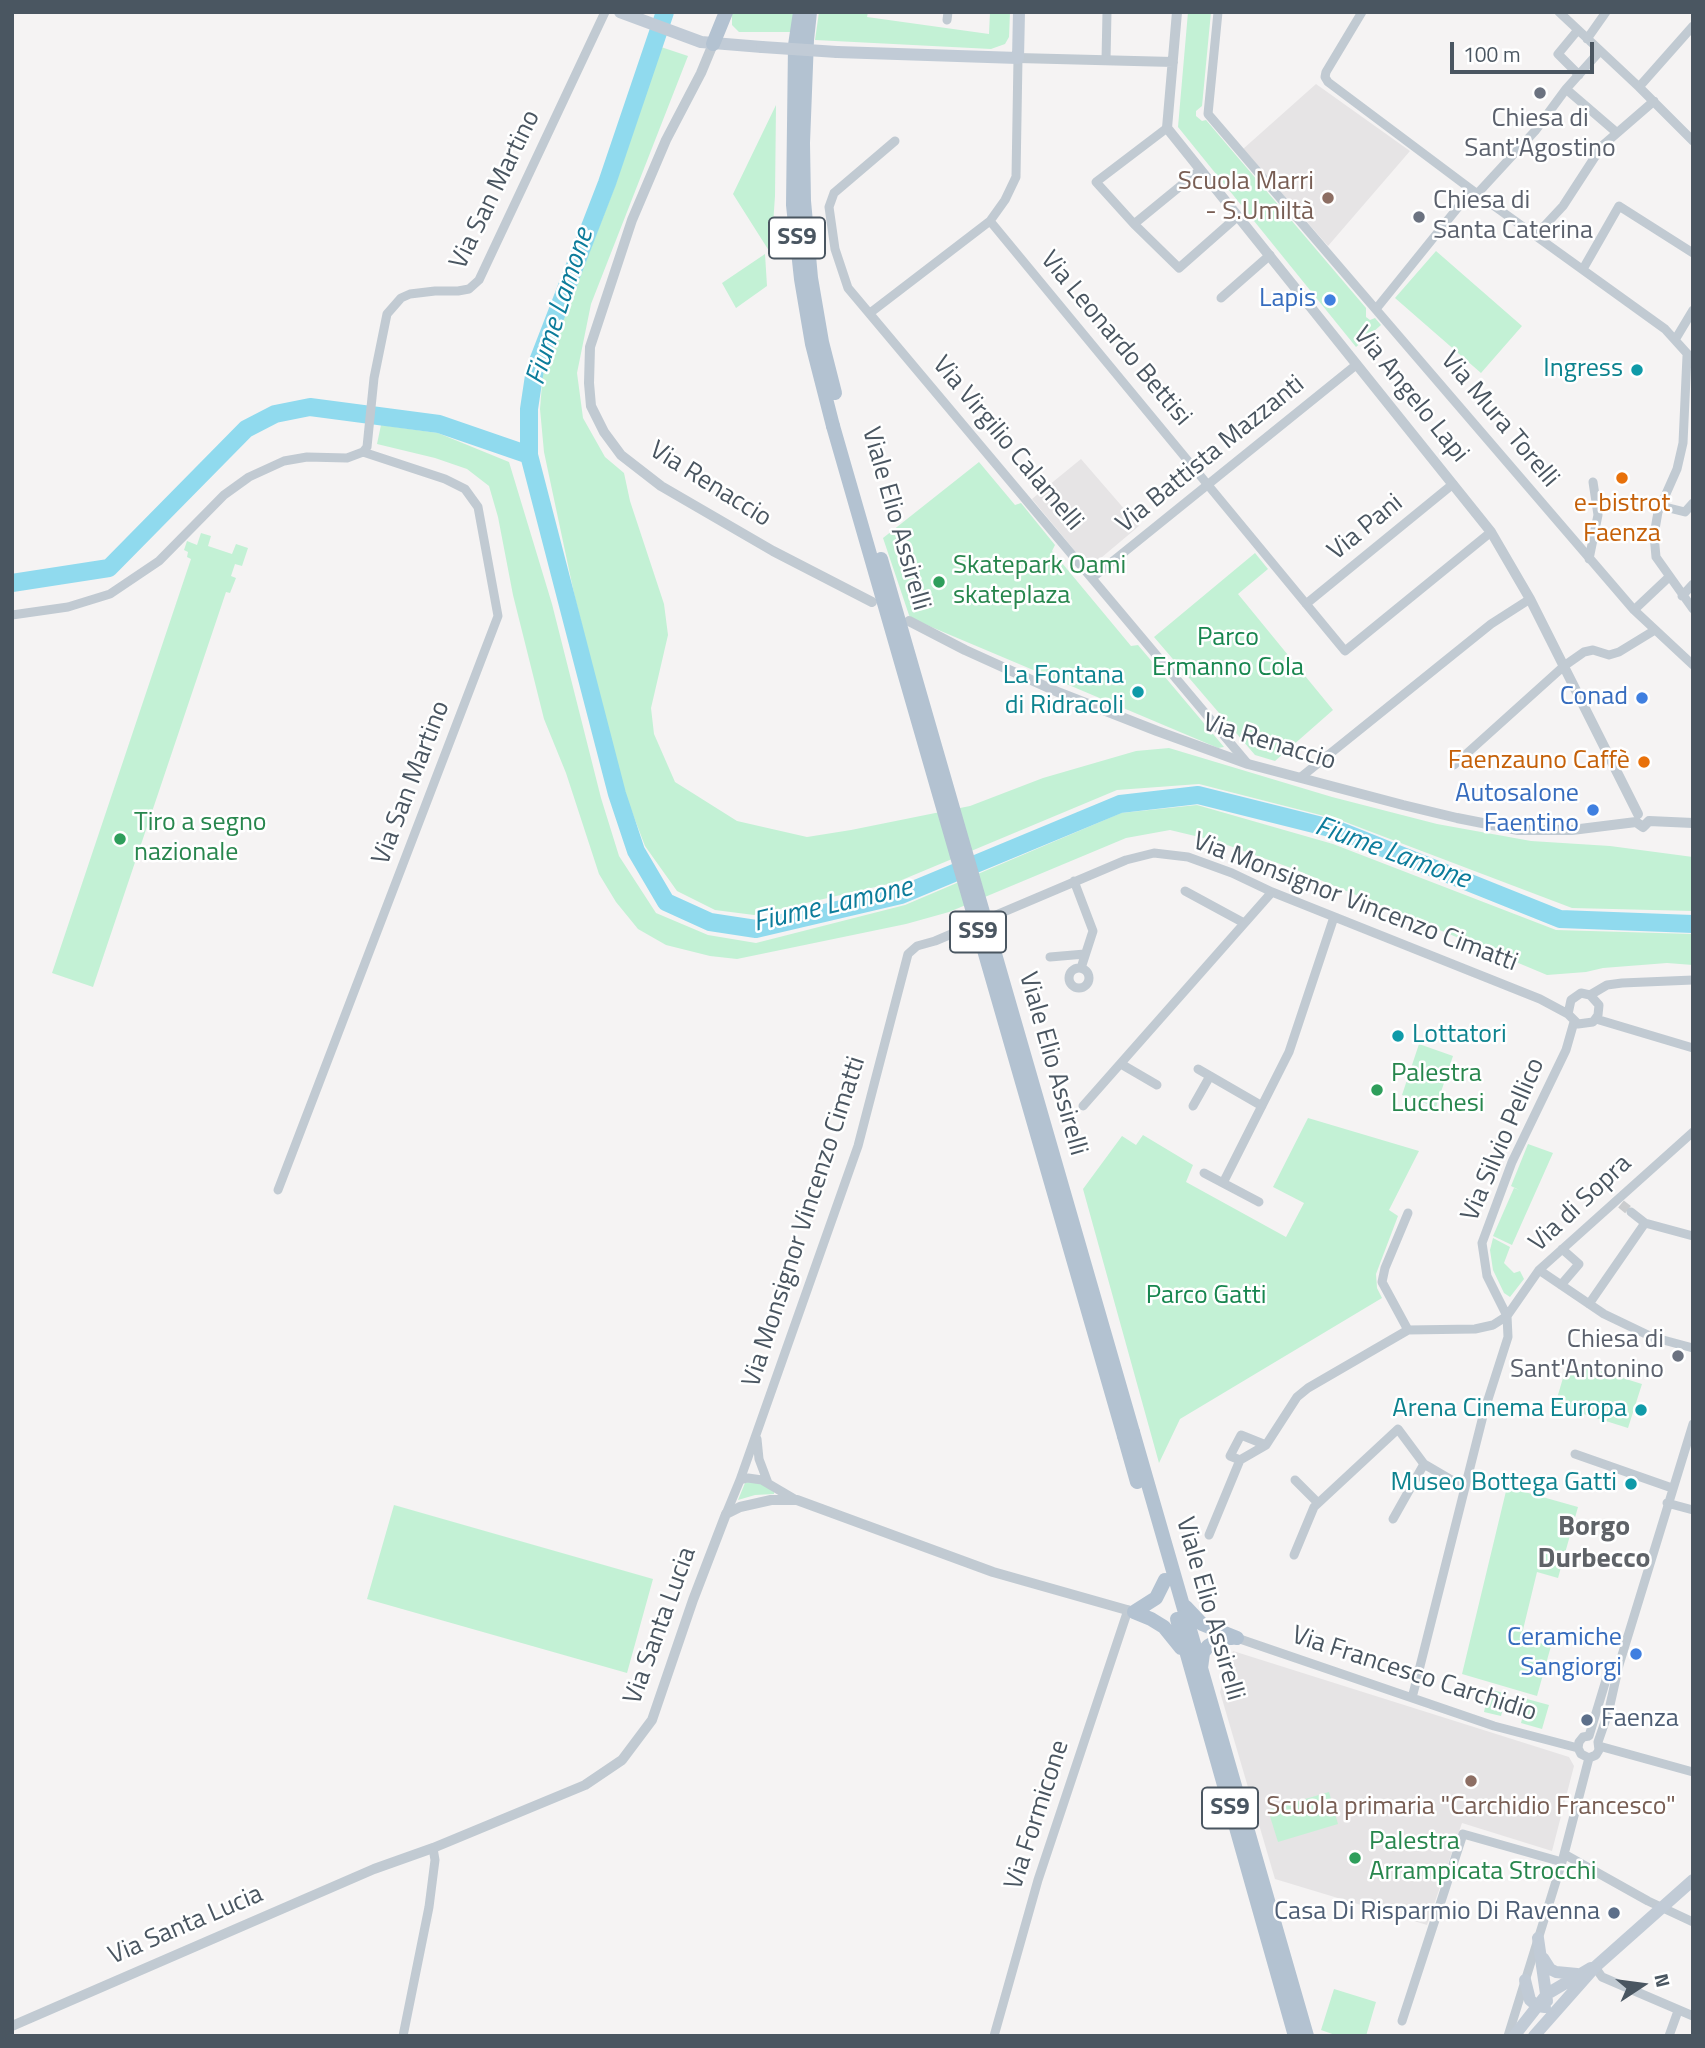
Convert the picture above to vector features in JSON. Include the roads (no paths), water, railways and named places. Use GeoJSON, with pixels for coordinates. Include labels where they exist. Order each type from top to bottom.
{"type":"FeatureCollection","features":[{"type":"Feature","properties":{"kind":"main road"},"geometry":{"type":"LineString","coordinates":[[620,12],[707,43],[837,52],[1018,58],[1019,12]]}},
{"type":"Feature","properties":{"kind":"main road"},"geometry":{"type":"LineString","coordinates":[[707,43],[726,12]]}},
{"type":"Feature","properties":{"kind":"main road","name":"Viale Elio Assirelli"},"geometry":{"type":"LineString","coordinates":[[800,12],[795,46],[793,205],[812,344],[838,425],[1128,1434],[1186,1655],[1295,2036]]}},
{"type":"Feature","properties":{"kind":"main road","name":"Viale Elio Assirelli"},"geometry":{"type":"LineString","coordinates":[[810,12],[803,143],[804,201],[811,278],[838,425]]}},
{"type":"Feature","properties":{"kind":"main road","name":"Viale Elio Assirelli"},"geometry":{"type":"LineString","coordinates":[[1128,1434],[1181,1601],[1307,2036]]}},
{"type":"Feature","properties":{"kind":"main road"},"geometry":{"type":"LineString","coordinates":[[1131,1611],[1156,1598],[1166,1580]]}},
{"type":"Feature","properties":{"kind":"main road"},"geometry":{"type":"LineString","coordinates":[[1181,1601],[1202,1624],[1237,1638]]}},
{"type":"Feature","properties":{"kind":"main road"},"geometry":{"type":"LineString","coordinates":[[1131,1611],[1164,1627],[1186,1655]]}},
{"type":"Feature","properties":{"kind":"main road"},"geometry":{"type":"LineString","coordinates":[[1201,1669],[1203,1653],[1208,1646],[1222,1638],[1237,1638]]}},
{"type":"Feature","properties":{"kind":"main road"},"geometry":{"type":"LineString","coordinates":[[1526,2036],[1548,2003],[1595,1967],[1693,1880]]}},
{"type":"Feature","properties":{"kind":"main road"},"geometry":{"type":"LineString","coordinates":[[1534,2036],[1548,2003],[1538,1938]]}},
{"type":"Feature","properties":{"kind":"main road"},"geometry":{"type":"LineString","coordinates":[[1541,1955],[1550,1969],[1560,1973],[1577,1974]]}},
{"type":"Feature","properties":{"kind":"main road"},"geometry":{"type":"LineString","coordinates":[[1514,2036],[1577,1974],[1595,1967]]}},
{"type":"Feature","properties":{"kind":"main road"},"geometry":{"type":"LineString","coordinates":[[1525,1980],[1528,1995],[1548,2003]]}},
{"type":"Feature","properties":{"kind":"street","name":"Via San Martino"},"geometry":{"type":"LineString","coordinates":[[365,449],[384,320],[401,298],[422,292],[469,289],[479,280],[605,12]]}},
{"type":"Feature","properties":{"kind":"street"},"geometry":{"type":"LineString","coordinates":[[1106,61],[1107,12]]}},
{"type":"Feature","properties":{"kind":"street"},"geometry":{"type":"LineString","coordinates":[[1177,12],[1167,128],[1096,182],[1134,224],[1180,268],[1238,216]]}},
{"type":"Feature","properties":{"kind":"street","name":"Via Mura Torelli"},"geometry":{"type":"LineString","coordinates":[[1218,12],[1208,114],[1633,610],[1693,665]]}},
{"type":"Feature","properties":{"kind":"street"},"geometry":{"type":"LineString","coordinates":[[1362,12],[1326,72],[1325,78],[1328,82],[1665,329],[1690,358],[1683,443],[1654,535],[1656,556],[1693,610]]}},
{"type":"Feature","properties":{"kind":"street"},"geometry":{"type":"LineString","coordinates":[[1559,12],[1693,141]]}},
{"type":"Feature","properties":{"kind":"street"},"geometry":{"type":"LineString","coordinates":[[1587,39],[1606,12]]}},
{"type":"Feature","properties":{"kind":"street"},"geometry":{"type":"LineString","coordinates":[[1639,87],[1693,26]]}},
{"type":"Feature","properties":{"kind":"street"},"geometry":{"type":"LineString","coordinates":[[1577,31],[1558,54],[1579,75]]}},
{"type":"Feature","properties":{"kind":"street","name":"Via Renaccio"},"geometry":{"type":"LineString","coordinates":[[707,43],[701,74],[666,140],[632,220],[590,347],[591,406],[604,432],[621,454],[662,486],[773,551],[872,602]]}},
{"type":"Feature","properties":{"kind":"street"},"geometry":{"type":"LineString","coordinates":[[1376,309],[1475,192],[1535,131],[1566,89],[1600,51]]}},
{"type":"Feature","properties":{"kind":"street"},"geometry":{"type":"LineString","coordinates":[[870,313],[990,221],[1005,200],[1016,177],[1018,58],[1173,62]]}},
{"type":"Feature","properties":{"kind":"street"},"geometry":{"type":"LineString","coordinates":[[1566,89],[1616,132]]}},
{"type":"Feature","properties":{"kind":"street"},"geometry":{"type":"LineString","coordinates":[[1536,235],[1563,206],[1602,146],[1654,102]]}},
{"type":"Feature","properties":{"kind":"street","name":"Via Angelo Lapi"},"geometry":{"type":"LineString","coordinates":[[1167,128],[1491,532],[1530,599],[1637,818]]}},
{"type":"Feature","properties":{"kind":"street","name":"Via Virgilio Calamelli"},"geometry":{"type":"LineString","coordinates":[[895,141],[834,193],[828,206],[835,249],[848,288],[1248,764]]}},
{"type":"Feature","properties":{"kind":"street"},"geometry":{"type":"LineString","coordinates":[[1134,224],[1200,170]]}},
{"type":"Feature","properties":{"kind":"street"},"geometry":{"type":"LineString","coordinates":[[1583,269],[1619,206],[1693,253]]}},
{"type":"Feature","properties":{"kind":"street","name":"Via Leonardo Bettisi"},"geometry":{"type":"LineString","coordinates":[[990,221],[1345,651],[1491,532]]}},
{"type":"Feature","properties":{"kind":"street"},"geometry":{"type":"LineString","coordinates":[[1221,298],[1270,255]]}},
{"type":"Feature","properties":{"kind":"street"},"geometry":{"type":"LineString","coordinates":[[1675,340],[1693,310]]}},
{"type":"Feature","properties":{"kind":"street","name":"Via Battista Mazzanti"},"geometry":{"type":"LineString","coordinates":[[1092,578],[1356,365]]}},
{"type":"Feature","properties":{"kind":"street","name":"Via San Martino"},"geometry":{"type":"LineString","coordinates":[[13,615],[68,607],[110,594],[159,561],[224,495],[249,477],[284,461],[307,457],[347,458],[365,449],[465,489],[478,507],[498,616],[278,1190]]}},
{"type":"Feature","properties":{"kind":"street","name":"Via Mura Torelli"},"geometry":{"type":"LineString","coordinates":[[1589,559],[1598,515],[1593,482]]}},
{"type":"Feature","properties":{"kind":"street","name":"Via Pani"},"geometry":{"type":"LineString","coordinates":[[1306,604],[1453,484]]}},
{"type":"Feature","properties":{"kind":"street"},"geometry":{"type":"LineString","coordinates":[[1661,506],[1685,512],[1693,503]]}},
{"type":"Feature","properties":{"kind":"street"},"geometry":{"type":"LineString","coordinates":[[1633,610],[1669,577]]}},
{"type":"Feature","properties":{"kind":"street"},"geometry":{"type":"LineString","coordinates":[[1682,596],[1693,584]]}},
{"type":"Feature","properties":{"kind":"street"},"geometry":{"type":"LineString","coordinates":[[1301,777],[1491,624],[1530,599]]}},
{"type":"Feature","properties":{"kind":"street","name":"Via Renaccio"},"geometry":{"type":"LineString","coordinates":[[909,621],[1060,693],[1248,764],[1457,818],[1518,830],[1572,830],[1637,818]]}},
{"type":"Feature","properties":{"kind":"street"},"geometry":{"type":"LineString","coordinates":[[1454,765],[1564,666],[1584,652],[1594,650],[1609,655],[1619,652],[1656,630]]}},
{"type":"Feature","properties":{"kind":"street"},"geometry":{"type":"LineString","coordinates":[[1637,818],[1645,813],[1649,821],[1693,823]]}},
{"type":"Feature","properties":{"kind":"street","name":"Via Monsignor Vincenzo Cimatti"},"geometry":{"type":"LineString","coordinates":[[726,1514],[757,1434],[858,1146],[908,954],[917,946],[935,941],[1126,860],[1154,853],[1188,857],[1232,873],[1272,892],[1540,999],[1575,1020]]}},
{"type":"Feature","properties":{"kind":"street"},"geometry":{"type":"LineString","coordinates":[[1074,881],[1093,931],[1081,968]]}},
{"type":"Feature","properties":{"kind":"street"},"geometry":{"type":"LineString","coordinates":[[1185,891],[1244,923]]}},
{"type":"Feature","properties":{"kind":"street"},"geometry":{"type":"LineString","coordinates":[[1083,1106],[1272,892]]}},
{"type":"Feature","properties":{"kind":"street"},"geometry":{"type":"LineString","coordinates":[[1223,1183],[1289,1052],[1334,916]]}},
{"type":"Feature","properties":{"kind":"street"},"geometry":{"type":"LineString","coordinates":[[1051,957],[1085,954]]}},
{"type":"Feature","properties":{"kind":"street","name":"Via Monsignor Vincenzo Cimatti"},"geometry":{"type":"LineString","coordinates":[[1540,999],[1570,1000],[1581,993],[1590,995],[1607,985],[1622,983],[1693,980]]}},
{"type":"Feature","properties":{"kind":"street"},"geometry":{"type":"LineString","coordinates":[[1590,995],[1599,1006],[1596,1019]]}},
{"type":"Feature","properties":{"kind":"street"},"geometry":{"type":"LineString","coordinates":[[1570,1000],[1575,1020],[1596,1019],[1693,1048]]}},
{"type":"Feature","properties":{"kind":"street","name":"Via Silvio Pellico"},"geometry":{"type":"LineString","coordinates":[[1507,1316],[1487,1276],[1482,1243],[1512,1162],[1566,1050],[1575,1020]]}},
{"type":"Feature","properties":{"kind":"street"},"geometry":{"type":"LineString","coordinates":[[1121,1064],[1157,1085]]}},
{"type":"Feature","properties":{"kind":"street"},"geometry":{"type":"LineString","coordinates":[[1198,1069],[1262,1106]]}},
{"type":"Feature","properties":{"kind":"street"},"geometry":{"type":"LineString","coordinates":[[1193,1106],[1210,1076]]}},
{"type":"Feature","properties":{"kind":"street","name":"Via di Sopra"},"geometry":{"type":"LineString","coordinates":[[1507,1316],[1539,1270],[1619,1203],[1644,1174],[1693,1132]]}},
{"type":"Feature","properties":{"kind":"street"},"geometry":{"type":"LineString","coordinates":[[1204,1173],[1259,1202]]}},
{"type":"Feature","properties":{"kind":"street"},"geometry":{"type":"LineString","coordinates":[[1632,1212],[1645,1223],[1693,1236]]}},
{"type":"Feature","properties":{"kind":"street"},"geometry":{"type":"LineString","coordinates":[[1408,1213],[1385,1268],[1382,1282],[1408,1330]]}},
{"type":"Feature","properties":{"kind":"street"},"geometry":{"type":"LineString","coordinates":[[1589,1304],[1645,1223]]}},
{"type":"Feature","properties":{"kind":"street"},"geometry":{"type":"LineString","coordinates":[[1562,1249],[1579,1264],[1562,1285]]}},
{"type":"Feature","properties":{"kind":"street"},"geometry":{"type":"LineString","coordinates":[[1539,1270],[1604,1314],[1652,1337],[1693,1348]]}},
{"type":"Feature","properties":{"kind":"street"},"geometry":{"type":"LineString","coordinates":[[1209,1535],[1240,1460],[1266,1445],[1297,1397],[1308,1388],[1408,1330],[1475,1329],[1493,1325],[1507,1316]]}},
{"type":"Feature","properties":{"kind":"street"},"geometry":{"type":"LineString","coordinates":[[1412,1698],[1484,1412],[1508,1337],[1507,1316]]}},
{"type":"Feature","properties":{"kind":"street"},"geometry":{"type":"LineString","coordinates":[[1610,1705],[1651,1546],[1693,1424]]}},
{"type":"Feature","properties":{"kind":"street"},"geometry":{"type":"LineString","coordinates":[[1294,1555],[1314,1507],[1398,1429],[1424,1464],[1465,1488]]}},
{"type":"Feature","properties":{"kind":"street","name":"Via Monsignor Vincenzo Cimatti"},"geometry":{"type":"LineString","coordinates":[[757,1434],[760,1459],[768,1484]]}},
{"type":"Feature","properties":{"kind":"street"},"geometry":{"type":"LineString","coordinates":[[1240,1460],[1230,1456],[1241,1435],[1266,1445]]}},
{"type":"Feature","properties":{"kind":"street"},"geometry":{"type":"LineString","coordinates":[[1575,1454],[1672,1488]]}},
{"type":"Feature","properties":{"kind":"street"},"geometry":{"type":"LineString","coordinates":[[1394,1519],[1424,1464]]}},
{"type":"Feature","properties":{"kind":"street"},"geometry":{"type":"LineString","coordinates":[[740,1480],[756,1478],[797,1500],[993,1572],[1131,1611]]}},
{"type":"Feature","properties":{"kind":"street"},"geometry":{"type":"LineString","coordinates":[[1295,1480],[1318,1503]]}},
{"type":"Feature","properties":{"kind":"street"},"geometry":{"type":"LineString","coordinates":[[726,1514],[756,1502],[797,1500]]}},
{"type":"Feature","properties":{"kind":"street"},"geometry":{"type":"LineString","coordinates":[[1667,1503],[1693,1510]]}},
{"type":"Feature","properties":{"kind":"street","name":"Via Santa Lucia"},"geometry":{"type":"LineString","coordinates":[[12,2026],[361,1874],[585,1785],[622,1760],[652,1720],[726,1514]]}},
{"type":"Feature","properties":{"kind":"street","name":"Via Formicone"},"geometry":{"type":"LineString","coordinates":[[994,2036],[1038,1880],[1131,1611]]}},
{"type":"Feature","properties":{"kind":"street","name":"Via Francesco Carchidio"},"geometry":{"type":"LineString","coordinates":[[1237,1638],[1494,1726],[1578,1748]]}},
{"type":"Feature","properties":{"kind":"street"},"geometry":{"type":"LineString","coordinates":[[1589,1758],[1581,1754],[1578,1748],[1581,1740],[1589,1736],[1606,1680],[1619,1665]]}},
{"type":"Feature","properties":{"kind":"street"},"geometry":{"type":"LineString","coordinates":[[1508,2036],[1563,1858],[1589,1758],[1595,1755],[1607,1716]]}},
{"type":"Feature","properties":{"kind":"street"},"geometry":{"type":"LineString","coordinates":[[1589,1736],[1599,1744],[1693,1772]]}},
{"type":"Feature","properties":{"kind":"street"},"geometry":{"type":"LineString","coordinates":[[1402,2021],[1463,1834],[1563,1858],[1693,1922]]}},
{"type":"Feature","properties":{"kind":"street"},"geometry":{"type":"LineString","coordinates":[[403,2036],[429,1907],[435,1860],[433,1847]]}},
{"type":"Feature","properties":{"kind":"street"},"geometry":{"type":"LineString","coordinates":[[1595,1967],[1602,1977],[1693,2016]]}},
{"type":"Feature","properties":{"kind":"street"},"geometry":{"type":"LineString","coordinates":[[1669,2036],[1678,2011]]}},
{"type":"Feature","properties":{"kind":"waterway","name":"Fiume Lamone"},"geometry":{"type":"LineString","coordinates":[[665,12],[607,183],[535,369],[529,409],[529,455],[617,794],[636,851],[666,902],[710,922],[756,929],[901,895],[1120,804],[1198,795],[1338,830],[1560,919],[1693,924]]}},
{"type":"Feature","properties":{"kind":"waterway"},"geometry":{"type":"LineString","coordinates":[[12,583],[109,568],[246,429],[275,414],[310,407],[439,424],[529,455]]}},
{"type":"Feature","properties":{"kind":"tunnel"},"geometry":{"type":"LineString","coordinates":[[1621,1204],[1631,1212]]}},
{"type":"Feature","properties":{"kind":"place","name":"Chiesa di Sant'Agostino"},"geometry":{"type":"Point","coordinates":[1540,93]}},
{"type":"Feature","properties":{"kind":"place","name":"Scuola Marri - S.Umiltà"},"geometry":{"type":"Point","coordinates":[1328,198]}},
{"type":"Feature","properties":{"kind":"place","name":"Chiesa di Santa Caterina"},"geometry":{"type":"Point","coordinates":[1419,217]}},
{"type":"Feature","properties":{"kind":"place","name":"Lapis"},"geometry":{"type":"Point","coordinates":[1330,300]}},
{"type":"Feature","properties":{"kind":"place","name":"Ingress"},"geometry":{"type":"Point","coordinates":[1637,370]}},
{"type":"Feature","properties":{"kind":"place","name":"e-bistrot Faenza"},"geometry":{"type":"Point","coordinates":[1622,478]}},
{"type":"Feature","properties":{"kind":"place","name":"Skatepark Oami skateplaza"},"geometry":{"type":"Point","coordinates":[939,582]}},
{"type":"Feature","properties":{"kind":"place","name":"La Fontana di Ridracoli"},"geometry":{"type":"Point","coordinates":[1138,692]}},
{"type":"Feature","properties":{"kind":"place","name":"Conad"},"geometry":{"type":"Point","coordinates":[1642,698]}},
{"type":"Feature","properties":{"kind":"place","name":"Faenzauno Caffè"},"geometry":{"type":"Point","coordinates":[1644,762]}},
{"type":"Feature","properties":{"kind":"place","name":"Autosalone Faentino"},"geometry":{"type":"Point","coordinates":[1593,810]}},
{"type":"Feature","properties":{"kind":"place","name":"Tiro a segno nazionale"},"geometry":{"type":"Point","coordinates":[120,839]}},
{"type":"Feature","properties":{"kind":"place","name":"Lottatori"},"geometry":{"type":"Point","coordinates":[1398,1036]}},
{"type":"Feature","properties":{"kind":"place","name":"Palestra Lucchesi"},"geometry":{"type":"Point","coordinates":[1377,1090]}},
{"type":"Feature","properties":{"kind":"place","name":"Chiesa di Sant'Antonino"},"geometry":{"type":"Point","coordinates":[1678,1356]}},
{"type":"Feature","properties":{"kind":"place","name":"Arena Cinema Europa"},"geometry":{"type":"Point","coordinates":[1641,1410]}},
{"type":"Feature","properties":{"kind":"place","name":"Museo Bottega Gatti"},"geometry":{"type":"Point","coordinates":[1631,1484]}},
{"type":"Feature","properties":{"kind":"place","name":"Ceramiche Sangiorgi"},"geometry":{"type":"Point","coordinates":[1636,1654]}},
{"type":"Feature","properties":{"kind":"place","name":"Faenza"},"geometry":{"type":"Point","coordinates":[1587,1720]}},
{"type":"Feature","properties":{"kind":"place","name":"Scuola primaria \"Carchidio Francesco\""},"geometry":{"type":"Point","coordinates":[1471,1781]}},
{"type":"Feature","properties":{"kind":"place","name":"Palestra Arrampicata Strocchi"},"geometry":{"type":"Point","coordinates":[1355,1858]}},
{"type":"Feature","properties":{"kind":"place","name":"Casa Di Risparmio Di Ravenna"},"geometry":{"type":"Point","coordinates":[1614,1913]}},
{"type":"Feature","properties":{"kind":"district","name":"Borgo Durbecco"},"geometry":{"type":"Point","coordinates":[1594,1544]}},
{"type":"Feature","properties":{"kind":"park label","name":"Parco Ermanno Cola"},"geometry":{"type":"Point","coordinates":[1228,654]}},
{"type":"Feature","properties":{"kind":"park label","name":"Parco Gatti"},"geometry":{"type":"Point","coordinates":[1206,1297]}}]}
